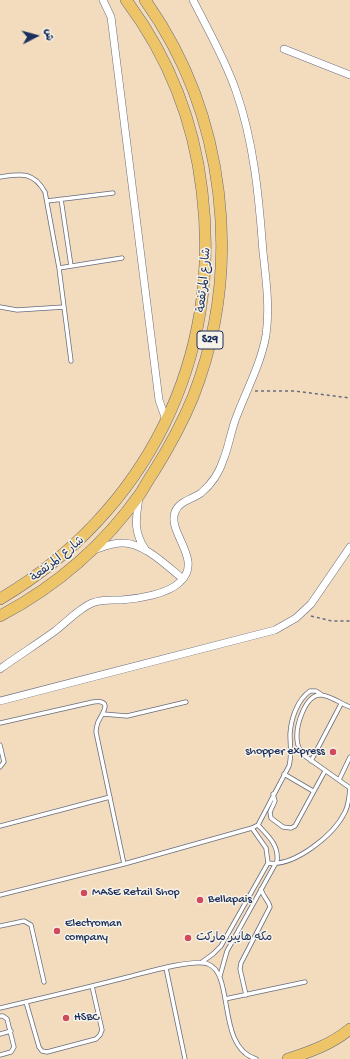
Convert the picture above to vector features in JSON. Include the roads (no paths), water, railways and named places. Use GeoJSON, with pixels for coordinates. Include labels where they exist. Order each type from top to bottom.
{"type":"FeatureCollection","features":[{"type":"Feature","properties":{"kind":"main road","name":"شارع المرتفعة"},"geometry":{"type":"LineString","coordinates":[[0,598],[31,579],[71,547],[121,494],[146,458],[176,400],[190,362],[200,318],[207,252],[204,207],[195,144],[182,104],[168,71],[155,45],[126,0]]}},
{"type":"Feature","properties":{"kind":"main road","name":"شارع المرتفعة"},"geometry":{"type":"LineString","coordinates":[[0,616],[55,581],[91,551],[117,524],[140,494],[166,453],[180,425],[203,368],[211,338],[217,308],[222,246],[221,216],[213,155],[196,96],[185,68],[171,41],[145,0]]}},
{"type":"Feature","properties":{"kind":"main road"},"geometry":{"type":"LineString","coordinates":[[288,1059],[310,1052],[333,1041],[350,1028]]}},
{"type":"Feature","properties":{"kind":"street"},"geometry":{"type":"LineString","coordinates":[[103,0],[111,17],[159,400],[167,420]]}},
{"type":"Feature","properties":{"kind":"street"},"geometry":{"type":"LineString","coordinates":[[0,669],[88,606],[101,600],[131,599],[151,595],[175,586],[183,579],[188,570],[188,561],[174,522],[176,510],[182,503],[202,492],[217,474],[225,457],[236,418],[262,354],[267,325],[265,266],[258,196],[248,135],[240,104],[230,75],[193,0]]}},
{"type":"Feature","properties":{"kind":"street"},"geometry":{"type":"LineString","coordinates":[[284,49],[350,75]]}},
{"type":"Feature","properties":{"kind":"street"},"geometry":{"type":"LineString","coordinates":[[140,494],[136,516],[136,529],[140,542],[145,549],[183,579]]}},
{"type":"Feature","properties":{"kind":"street"},"geometry":{"type":"LineString","coordinates":[[91,551],[124,542],[145,549]]}},
{"type":"Feature","properties":{"kind":"street"},"geometry":{"type":"LineString","coordinates":[[0,702],[275,630],[288,624],[303,613],[320,593],[350,547]]}},
{"type":"Feature","properties":{"kind":"lane"},"geometry":{"type":"LineString","coordinates":[[0,177],[24,175],[33,178],[40,184],[45,192],[59,268],[71,361]]}},
{"type":"Feature","properties":{"kind":"lane"},"geometry":{"type":"LineString","coordinates":[[47,201],[113,193]]}},
{"type":"Feature","properties":{"kind":"lane"},"geometry":{"type":"LineString","coordinates":[[61,199],[71,266]]}},
{"type":"Feature","properties":{"kind":"lane"},"geometry":{"type":"LineString","coordinates":[[59,268],[122,258]]}},
{"type":"Feature","properties":{"kind":"lane"},"geometry":{"type":"LineString","coordinates":[[0,307],[18,310],[64,307]]}},
{"type":"Feature","properties":{"kind":"lane"},"geometry":{"type":"LineString","coordinates":[[0,895],[124,864],[252,828],[258,825],[290,760],[291,726],[297,707],[310,691],[316,692],[350,707]]}},
{"type":"Feature","properties":{"kind":"lane"},"geometry":{"type":"LineString","coordinates":[[322,695],[316,696],[308,704],[301,718],[297,733],[298,745],[301,751],[312,761],[350,787],[344,814]]}},
{"type":"Feature","properties":{"kind":"lane"},"geometry":{"type":"LineString","coordinates":[[0,723],[96,702],[100,702],[105,706],[106,710],[99,721],[96,732],[124,864]]}},
{"type":"Feature","properties":{"kind":"lane"},"geometry":{"type":"LineString","coordinates":[[103,714],[127,716],[186,702]]}},
{"type":"Feature","properties":{"kind":"lane"},"geometry":{"type":"LineString","coordinates":[[312,761],[341,704]]}},
{"type":"Feature","properties":{"kind":"lane"},"geometry":{"type":"LineString","coordinates":[[0,745],[4,762],[0,767]]}},
{"type":"Feature","properties":{"kind":"lane"},"geometry":{"type":"LineString","coordinates":[[339,780],[350,757]]}},
{"type":"Feature","properties":{"kind":"lane"},"geometry":{"type":"LineString","coordinates":[[273,794],[275,801],[270,812],[270,818],[287,829],[291,828],[295,826],[325,770]]}},
{"type":"Feature","properties":{"kind":"lane"},"geometry":{"type":"LineString","coordinates":[[284,774],[313,792]]}},
{"type":"Feature","properties":{"kind":"lane"},"geometry":{"type":"LineString","coordinates":[[0,826],[110,797]]}},
{"type":"Feature","properties":{"kind":"lane"},"geometry":{"type":"LineString","coordinates":[[268,863],[276,864],[289,861],[306,852],[332,830],[344,814],[350,810]]}},
{"type":"Feature","properties":{"kind":"lane"},"geometry":{"type":"LineString","coordinates":[[220,976],[227,951],[276,864],[278,855],[274,844],[258,825]]}},
{"type":"Feature","properties":{"kind":"lane"},"geometry":{"type":"LineString","coordinates":[[202,962],[221,946],[268,863],[266,848],[252,828]]}},
{"type":"Feature","properties":{"kind":"lane"},"geometry":{"type":"LineString","coordinates":[[246,994],[240,969],[241,962],[270,910],[270,905],[264,897],[261,889]]}},
{"type":"Feature","properties":{"kind":"lane"},"geometry":{"type":"LineString","coordinates":[[255,901],[260,899],[267,902]]}},
{"type":"Feature","properties":{"kind":"lane"},"geometry":{"type":"LineString","coordinates":[[0,926],[24,921],[31,925],[44,982]]}},
{"type":"Feature","properties":{"kind":"lane"},"geometry":{"type":"LineString","coordinates":[[0,1008],[166,968],[202,962],[210,964],[216,969],[220,976],[229,1019],[239,1048],[244,1054],[256,1059]]}},
{"type":"Feature","properties":{"kind":"lane"},"geometry":{"type":"LineString","coordinates":[[166,968],[185,1059]]}},
{"type":"Feature","properties":{"kind":"lane"},"geometry":{"type":"LineString","coordinates":[[225,999],[305,982]]}},
{"type":"Feature","properties":{"kind":"lane"},"geometry":{"type":"LineString","coordinates":[[26,1002],[39,1047],[42,1051],[47,1052],[96,1039],[100,1035],[102,1030],[92,986]]}},
{"type":"Feature","properties":{"kind":"lane"},"geometry":{"type":"LineString","coordinates":[[0,1016],[4,1016],[7,1019],[14,1047],[11,1052],[0,1055]]}},
{"type":"Feature","properties":{"kind":"lane"},"geometry":{"type":"LineString","coordinates":[[0,1034],[11,1032]]}},
{"type":"Feature","properties":{"kind":"place","name":"shopper express"},"geometry":{"type":"Point","coordinates":[333,752]}},
{"type":"Feature","properties":{"kind":"place","name":"MASE Retail Shop"},"geometry":{"type":"Point","coordinates":[84,893]}},
{"type":"Feature","properties":{"kind":"place","name":"Bellapais"},"geometry":{"type":"Point","coordinates":[200,900]}},
{"type":"Feature","properties":{"kind":"place","name":"Electroman company"},"geometry":{"type":"Point","coordinates":[57,931]}},
{"type":"Feature","properties":{"kind":"place","name":"مكه هايبر ماركت"},"geometry":{"type":"Point","coordinates":[188,938]}},
{"type":"Feature","properties":{"kind":"place","name":"HSBC"},"geometry":{"type":"Point","coordinates":[66,1018]}}]}
